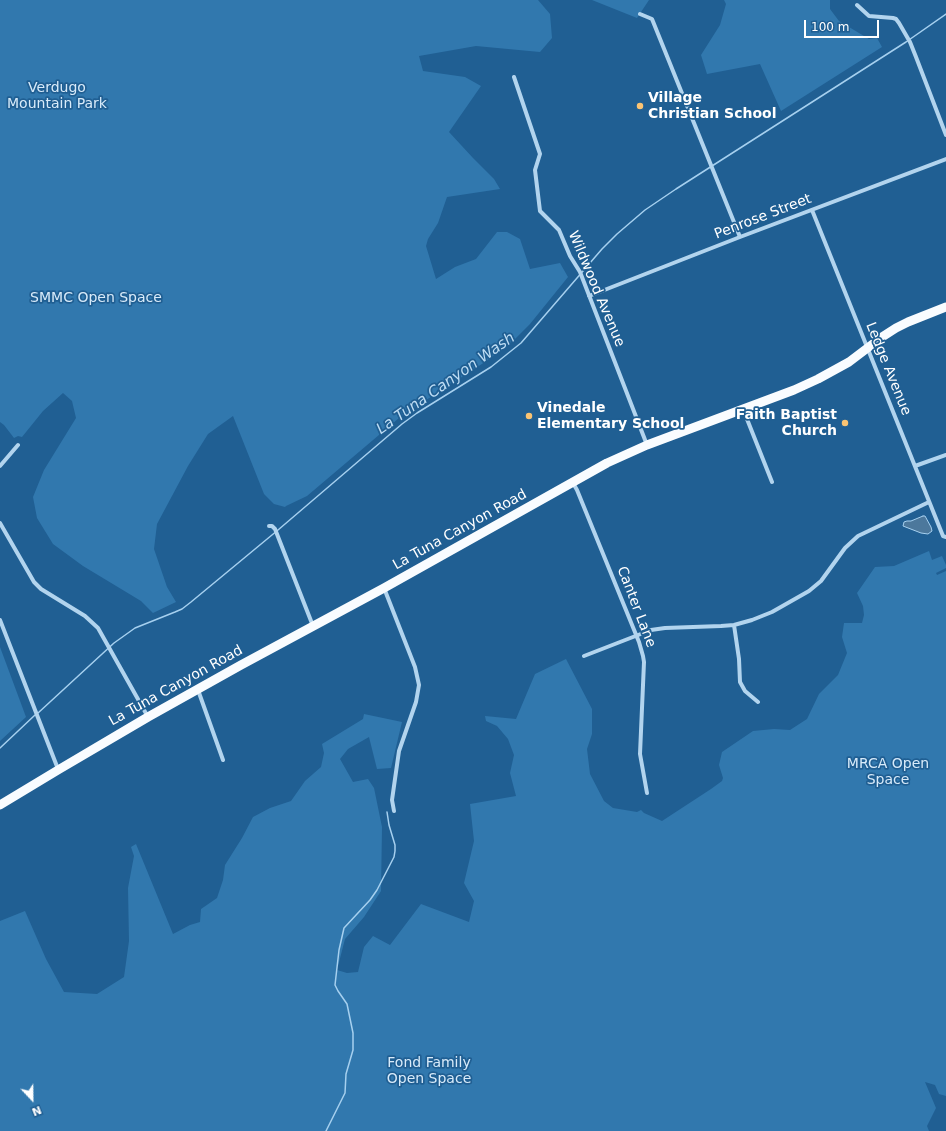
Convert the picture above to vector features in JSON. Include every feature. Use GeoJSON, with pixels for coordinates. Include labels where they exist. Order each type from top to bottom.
{"type":"FeatureCollection","features":[{"type":"Feature","properties":{"kind":"main road","name":"La Tuna Canyon Road"},"geometry":{"type":"LineString","coordinates":[[0,805],[148,717],[384,588],[613,460],[648,445],[818,380],[868,349],[896,328],[946,308]]}},
{"type":"Feature","properties":{"kind":"street"},"geometry":{"type":"LineString","coordinates":[[857,5],[869,16],[896,19],[910,42],[946,134]]}},
{"type":"Feature","properties":{"kind":"street"},"geometry":{"type":"LineString","coordinates":[[640,14],[652,19],[740,237]]}},
{"type":"Feature","properties":{"kind":"street","name":"Wildwood Avenue"},"geometry":{"type":"LineString","coordinates":[[514,77],[540,154],[535,170],[540,211],[559,230],[570,256],[580,272],[648,445]]}},
{"type":"Feature","properties":{"kind":"street","name":"Penrose Street"},"geometry":{"type":"LineString","coordinates":[[589,296],[946,159]]}},
{"type":"Feature","properties":{"kind":"street","name":"Ledge Avenue"},"geometry":{"type":"LineString","coordinates":[[812,210],[944,537]]}},
{"type":"Feature","properties":{"kind":"street"},"geometry":{"type":"LineString","coordinates":[[743,409],[772,482]]}},
{"type":"Feature","properties":{"kind":"street"},"geometry":{"type":"LineString","coordinates":[[0,466],[18,445]]}},
{"type":"Feature","properties":{"kind":"street"},"geometry":{"type":"LineString","coordinates":[[915,466],[946,455]]}},
{"type":"Feature","properties":{"kind":"street","name":"Canter Lane"},"geometry":{"type":"LineString","coordinates":[[573,482],[636,635],[643,656],[640,754],[647,793]]}},
{"type":"Feature","properties":{"kind":"street"},"geometry":{"type":"LineString","coordinates":[[584,656],[651,630],[734,625],[772,612],[809,591],[823,579],[845,548],[858,536],[929,502]]}},
{"type":"Feature","properties":{"kind":"street"},"geometry":{"type":"LineString","coordinates":[[0,523],[34,582],[41,589],[89,619],[98,628],[148,717]]}},
{"type":"Feature","properties":{"kind":"street"},"geometry":{"type":"LineString","coordinates":[[269,526],[272,526],[275,529],[314,626]]}},
{"type":"Feature","properties":{"kind":"street"},"geometry":{"type":"LineString","coordinates":[[384,588],[415,667],[419,685],[416,702],[399,751],[392,800],[394,811]]}},
{"type":"Feature","properties":{"kind":"street"},"geometry":{"type":"LineString","coordinates":[[0,620],[58,770]]}},
{"type":"Feature","properties":{"kind":"street"},"geometry":{"type":"LineString","coordinates":[[734,625],[739,659],[740,682],[745,690],[758,702]]}},
{"type":"Feature","properties":{"kind":"street"},"geometry":{"type":"LineString","coordinates":[[198,690],[223,760]]}},
{"type":"Feature","properties":{"kind":"green space"},"geometry":{"type":"Polygon","coordinates":[[[0,0],[538,0],[550,14],[552,38],[540,52],[476,46],[419,56],[423,71],[465,77],[481,86],[449,132],[494,179],[500,189],[447,197],[438,223],[428,239],[426,246],[436,279],[455,267],[476,259],[497,232],[507,232],[520,239],[530,269],[560,263],[568,277],[530,324],[512,342],[488,360],[399,418],[307,496],[285,507],[274,504],[264,494],[233,416],[208,434],[188,466],[157,524],[154,549],[167,587],[176,602],[153,613],[141,601],[83,566],[53,544],[37,518],[33,497],[44,470],[76,418],[72,401],[63,393],[43,411],[22,437],[18,436],[14,438],[0,422],[0,0]]]}},
{"type":"Feature","properties":{"kind":"green space"},"geometry":{"type":"Polygon","coordinates":[[[592,0],[649,0],[637,18],[592,0]]]}},
{"type":"Feature","properties":{"kind":"green space"},"geometry":{"type":"Polygon","coordinates":[[[724,0],[830,0],[830,9],[839,21],[869,39],[877,38],[882,47],[781,111],[760,64],[707,74],[701,55],[720,25],[726,4],[724,0]]]}},
{"type":"Feature","properties":{"kind":"green space"},"geometry":{"type":"Polygon","coordinates":[[[929,551],[932,560],[942,556],[946,565],[946,568],[936,573],[937,575],[946,571],[946,1096],[939,1094],[935,1085],[925,1082],[936,1108],[927,1126],[929,1131],[0,1131],[0,921],[25,911],[46,959],[64,992],[97,994],[124,977],[129,941],[128,888],[134,856],[131,847],[136,844],[173,934],[190,925],[200,922],[201,909],[217,898],[223,880],[225,865],[253,817],[270,808],[291,801],[305,781],[321,767],[324,753],[322,744],[363,719],[364,714],[402,722],[391,768],[377,769],[369,737],[348,749],[340,759],[353,782],[368,779],[374,788],[382,827],[381,891],[364,917],[345,939],[337,970],[347,973],[358,972],[364,947],[373,936],[390,945],[421,904],[469,922],[474,901],[464,883],[474,841],[470,804],[516,796],[510,773],[514,755],[508,739],[497,726],[486,721],[485,716],[516,719],[535,674],[566,659],[592,709],[592,734],[587,749],[590,774],[604,801],[613,808],[637,812],[641,810],[644,813],[662,821],[722,781],[723,778],[719,765],[722,752],[753,731],[774,729],[790,730],[807,719],[819,694],[838,675],[847,653],[842,637],[844,623],[862,623],[864,615],[863,606],[857,593],[875,567],[894,566],[929,551]]]}},
{"type":"Feature","properties":{"kind":"green space"},"geometry":{"type":"Polygon","coordinates":[[[0,647],[26,717],[0,741],[0,647]]]}},
{"type":"Feature","properties":{"kind":"shaded area"},"geometry":{"type":"Polygon","coordinates":[[[925,516],[931,527],[932,531],[928,534],[903,526],[904,522],[925,516]]]}},
{"type":"Feature","properties":{"kind":"waterway","name":"La Tuna Canyon Wash"},"geometry":{"type":"LineString","coordinates":[[38,713],[114,643],[135,628],[182,609],[278,530],[402,424],[491,367],[521,343],[602,249],[645,210],[906,42],[946,14]]}},
{"type":"Feature","properties":{"kind":"waterway","name":"La Tuna Canyon Wash"},"geometry":{"type":"LineString","coordinates":[[0,748],[35,715]]}},
{"type":"Feature","properties":{"kind":"waterway"},"geometry":{"type":"LineString","coordinates":[[326,1131],[345,1093],[346,1074],[353,1050],[353,1033],[347,1004],[335,985],[339,950],[344,928],[370,900],[377,890],[394,857],[395,845],[387,812]]}},
{"type":"Feature","properties":{"kind":"place","name":"Village Christian School"},"geometry":{"type":"Point","coordinates":[640,106]}},
{"type":"Feature","properties":{"kind":"place","name":"Vinedale Elementary School"},"geometry":{"type":"Point","coordinates":[529,416]}},
{"type":"Feature","properties":{"kind":"place","name":"Faith Baptist Church"},"geometry":{"type":"Point","coordinates":[845,423]}},
{"type":"Feature","properties":{"kind":"park label","name":"Verdugo Mountain Park"},"geometry":{"type":"Point","coordinates":[57,96]}},
{"type":"Feature","properties":{"kind":"park label","name":"SMMC Open Space"},"geometry":{"type":"Point","coordinates":[96,298]}},
{"type":"Feature","properties":{"kind":"park label","name":"MRCA Open Space"},"geometry":{"type":"Point","coordinates":[888,772]}},
{"type":"Feature","properties":{"kind":"park label","name":"Fond Family Open Space"},"geometry":{"type":"Point","coordinates":[429,1072]}}]}
